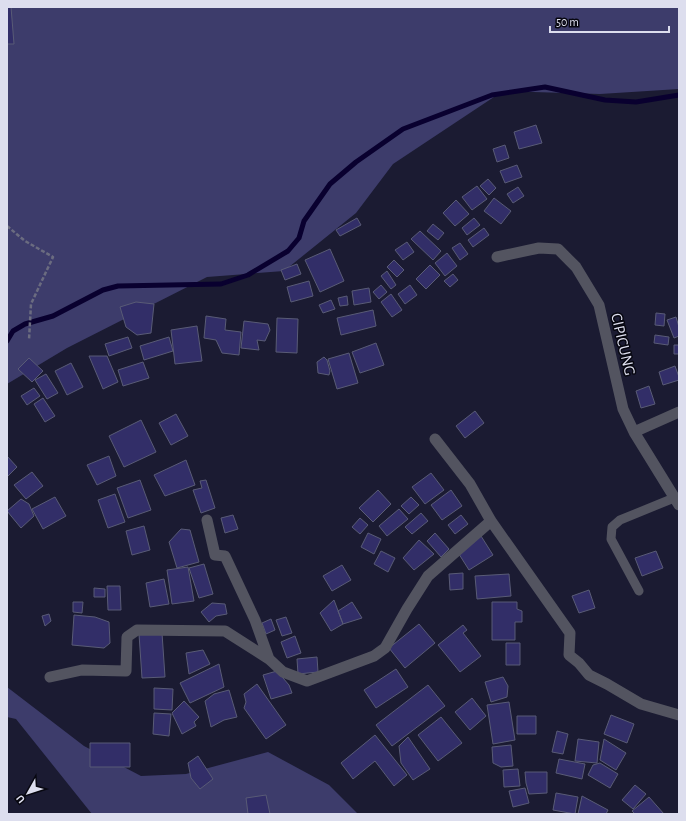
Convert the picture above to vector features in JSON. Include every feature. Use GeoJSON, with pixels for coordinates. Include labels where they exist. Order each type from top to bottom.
{"type":"FeatureCollection","features":[{"type":"Feature","properties":{"kind":"street","name":"CIPICUNG"},"geometry":{"type":"LineString","coordinates":[[497,256],[539,248],[558,250],[576,267],[599,305],[622,408],[634,432],[677,502]]}},
{"type":"Feature","properties":{"kind":"street"},"geometry":{"type":"LineString","coordinates":[[634,432],[679,412]]}},
{"type":"Feature","properties":{"kind":"street"},"geometry":{"type":"LineString","coordinates":[[435,438],[470,484],[491,522],[570,633],[569,655],[579,663],[589,675],[641,704],[679,715]]}},
{"type":"Feature","properties":{"kind":"street"},"geometry":{"type":"LineString","coordinates":[[207,520],[215,555],[225,556],[254,620],[269,659]]}},
{"type":"Feature","properties":{"kind":"street"},"geometry":{"type":"LineString","coordinates":[[50,678],[82,670],[126,671],[127,637],[137,630],[225,631],[269,659],[283,672],[307,681],[374,656],[385,648],[428,576],[491,522]]}},
{"type":"Feature","properties":{"kind":"lane"},"geometry":{"type":"LineString","coordinates":[[639,591],[611,539],[612,527],[620,520],[677,502]]}},
{"type":"Feature","properties":{"kind":"path"},"geometry":{"type":"LineString","coordinates":[[7,226],[25,241],[53,257],[31,304],[29,340]]}},
{"type":"Feature","properties":{"kind":"shaded area"},"geometry":{"type":"Polygon","coordinates":[[[7,7],[679,7],[679,89],[600,94],[503,91],[393,164],[356,213],[284,271],[207,277],[67,348],[7,384],[7,7]]]}},
{"type":"Feature","properties":{"kind":"shaded area"},"geometry":{"type":"Polygon","coordinates":[[[7,687],[84,746],[141,776],[186,774],[268,752],[329,785],[358,814],[92,814],[16,719],[7,717],[7,687]]]}},
{"type":"Feature","properties":{"kind":"building"},"geometry":{"type":"Polygon","coordinates":[[[7,7],[11,7],[14,44],[7,44],[7,7]]]}},
{"type":"Feature","properties":{"kind":"building"},"geometry":{"type":"Polygon","coordinates":[[[536,125],[542,143],[519,149],[514,132],[536,125]]]}},
{"type":"Feature","properties":{"kind":"building"},"geometry":{"type":"Polygon","coordinates":[[[505,145],[509,158],[497,162],[493,149],[505,145]]]}},
{"type":"Feature","properties":{"kind":"building"},"geometry":{"type":"Polygon","coordinates":[[[517,165],[522,177],[505,183],[500,171],[517,165]]]}},
{"type":"Feature","properties":{"kind":"building"},"geometry":{"type":"Polygon","coordinates":[[[488,179],[496,188],[489,195],[480,186],[488,179]]]}},
{"type":"Feature","properties":{"kind":"building"},"geometry":{"type":"Polygon","coordinates":[[[477,186],[487,199],[472,210],[462,197],[477,186]]]}},
{"type":"Feature","properties":{"kind":"building"},"geometry":{"type":"Polygon","coordinates":[[[518,187],[524,196],[513,203],[507,194],[518,187]]]}},
{"type":"Feature","properties":{"kind":"building"},"geometry":{"type":"Polygon","coordinates":[[[494,198],[511,211],[501,224],[484,211],[494,198]]]}},
{"type":"Feature","properties":{"kind":"building"},"geometry":{"type":"Polygon","coordinates":[[[456,200],[469,214],[455,226],[443,213],[456,200]]]}},
{"type":"Feature","properties":{"kind":"building"},"geometry":{"type":"Polygon","coordinates":[[[357,218],[361,225],[340,236],[336,230],[357,218]]]}},
{"type":"Feature","properties":{"kind":"building"},"geometry":{"type":"Polygon","coordinates":[[[474,218],[480,225],[467,235],[462,228],[474,218]]]}},
{"type":"Feature","properties":{"kind":"building"},"geometry":{"type":"Polygon","coordinates":[[[433,224],[444,233],[438,240],[427,231],[433,224]]]}},
{"type":"Feature","properties":{"kind":"building"},"geometry":{"type":"Polygon","coordinates":[[[484,228],[489,235],[473,247],[468,240],[484,228]]]}},
{"type":"Feature","properties":{"kind":"building"},"geometry":{"type":"Polygon","coordinates":[[[420,231],[441,251],[433,260],[411,239],[420,231]]]}},
{"type":"Feature","properties":{"kind":"building"},"geometry":{"type":"Polygon","coordinates":[[[407,242],[414,252],[403,260],[395,250],[407,242]]]}},
{"type":"Feature","properties":{"kind":"building"},"geometry":{"type":"Polygon","coordinates":[[[460,243],[468,254],[460,260],[452,248],[460,243]]]}},
{"type":"Feature","properties":{"kind":"building"},"geometry":{"type":"Polygon","coordinates":[[[330,249],[344,281],[320,292],[305,260],[330,249]]]}},
{"type":"Feature","properties":{"kind":"building"},"geometry":{"type":"Polygon","coordinates":[[[447,253],[457,266],[445,276],[435,263],[447,253]]]}},
{"type":"Feature","properties":{"kind":"building"},"geometry":{"type":"Polygon","coordinates":[[[394,260],[404,270],[397,277],[387,267],[394,260]]]}},
{"type":"Feature","properties":{"kind":"building"},"geometry":{"type":"Polygon","coordinates":[[[297,264],[301,274],[285,280],[281,270],[297,264]]]}},
{"type":"Feature","properties":{"kind":"building"},"geometry":{"type":"Polygon","coordinates":[[[430,265],[440,275],[426,289],[416,279],[430,265]]]}},
{"type":"Feature","properties":{"kind":"building"},"geometry":{"type":"Polygon","coordinates":[[[387,271],[396,285],[391,289],[381,276],[387,271]]]}},
{"type":"Feature","properties":{"kind":"building"},"geometry":{"type":"Polygon","coordinates":[[[453,274],[458,280],[450,287],[444,281],[453,274]]]}},
{"type":"Feature","properties":{"kind":"building"},"geometry":{"type":"Polygon","coordinates":[[[309,281],[313,296],[291,302],[287,287],[309,281]]]}},
{"type":"Feature","properties":{"kind":"building"},"geometry":{"type":"Polygon","coordinates":[[[381,285],[387,292],[379,299],[373,292],[381,285]]]}},
{"type":"Feature","properties":{"kind":"building"},"geometry":{"type":"Polygon","coordinates":[[[410,285],[417,295],[405,304],[398,294],[410,285]]]}},
{"type":"Feature","properties":{"kind":"building"},"geometry":{"type":"Polygon","coordinates":[[[369,288],[371,302],[354,305],[352,291],[369,288]]]}},
{"type":"Feature","properties":{"kind":"building"},"geometry":{"type":"Polygon","coordinates":[[[391,294],[402,310],[392,317],[381,302],[391,294]]]}},
{"type":"Feature","properties":{"kind":"building"},"geometry":{"type":"Polygon","coordinates":[[[347,296],[348,305],[340,306],[338,298],[347,296]]]}},
{"type":"Feature","properties":{"kind":"building"},"geometry":{"type":"Polygon","coordinates":[[[331,300],[335,309],[323,313],[319,305],[331,300]]]}},
{"type":"Feature","properties":{"kind":"building"},"geometry":{"type":"Polygon","coordinates":[[[136,302],[154,304],[151,333],[137,335],[126,327],[120,307],[136,302]]]}},
{"type":"Feature","properties":{"kind":"building"},"geometry":{"type":"Polygon","coordinates":[[[373,310],[376,326],[341,335],[337,318],[373,310]]]}},
{"type":"Feature","properties":{"kind":"building"},"geometry":{"type":"Polygon","coordinates":[[[656,313],[665,314],[664,326],[655,325],[656,313]]]}},
{"type":"Feature","properties":{"kind":"building"},"geometry":{"type":"Polygon","coordinates":[[[206,316],[226,319],[225,330],[241,332],[239,355],[222,353],[216,340],[204,338],[206,316]]]}},
{"type":"Feature","properties":{"kind":"building"},"geometry":{"type":"Polygon","coordinates":[[[676,317],[679,327],[679,336],[674,338],[667,320],[676,317]]]}},
{"type":"Feature","properties":{"kind":"building"},"geometry":{"type":"Polygon","coordinates":[[[277,318],[298,319],[297,353],[276,352],[277,318]]]}},
{"type":"Feature","properties":{"kind":"building"},"geometry":{"type":"Polygon","coordinates":[[[244,321],[268,324],[270,330],[265,341],[257,340],[259,350],[241,348],[244,321]]]}},
{"type":"Feature","properties":{"kind":"building"},"geometry":{"type":"Polygon","coordinates":[[[197,326],[202,361],[175,364],[171,330],[197,326]]]}},
{"type":"Feature","properties":{"kind":"building"},"geometry":{"type":"Polygon","coordinates":[[[655,335],[669,337],[668,345],[654,343],[655,335]]]}},
{"type":"Feature","properties":{"kind":"building"},"geometry":{"type":"Polygon","coordinates":[[[128,337],[132,348],[109,356],[105,344],[128,337]]]}},
{"type":"Feature","properties":{"kind":"building"},"geometry":{"type":"Polygon","coordinates":[[[169,337],[173,351],[144,360],[140,346],[169,337]]]}},
{"type":"Feature","properties":{"kind":"building"},"geometry":{"type":"Polygon","coordinates":[[[376,343],[384,365],[360,373],[352,352],[376,343]]]}},
{"type":"Feature","properties":{"kind":"building"},"geometry":{"type":"Polygon","coordinates":[[[674,345],[679,345],[679,354],[674,354],[674,345]]]}},
{"type":"Feature","properties":{"kind":"building"},"geometry":{"type":"Polygon","coordinates":[[[349,353],[358,383],[337,389],[328,359],[349,353]]]}},
{"type":"Feature","properties":{"kind":"building"},"geometry":{"type":"Polygon","coordinates":[[[89,356],[107,356],[118,382],[103,389],[89,356]]]}},
{"type":"Feature","properties":{"kind":"building"},"geometry":{"type":"Polygon","coordinates":[[[324,357],[327,360],[330,371],[329,375],[318,373],[317,362],[324,357]]]}},
{"type":"Feature","properties":{"kind":"building"},"geometry":{"type":"Polygon","coordinates":[[[29,358],[43,371],[32,382],[18,369],[29,358]]]}},
{"type":"Feature","properties":{"kind":"building"},"geometry":{"type":"Polygon","coordinates":[[[143,362],[149,378],[123,386],[118,370],[143,362]]]}},
{"type":"Feature","properties":{"kind":"building"},"geometry":{"type":"Polygon","coordinates":[[[71,363],[83,387],[67,395],[55,371],[71,363]]]}},
{"type":"Feature","properties":{"kind":"building"},"geometry":{"type":"Polygon","coordinates":[[[675,366],[679,380],[663,385],[659,372],[675,366]]]}},
{"type":"Feature","properties":{"kind":"building"},"geometry":{"type":"Polygon","coordinates":[[[46,374],[58,393],[47,399],[35,380],[46,374]]]}},
{"type":"Feature","properties":{"kind":"building"},"geometry":{"type":"Polygon","coordinates":[[[649,386],[655,404],[641,408],[636,391],[649,386]]]}},
{"type":"Feature","properties":{"kind":"building"},"geometry":{"type":"Polygon","coordinates":[[[34,388],[40,396],[27,405],[21,396],[34,388]]]}},
{"type":"Feature","properties":{"kind":"building"},"geometry":{"type":"Polygon","coordinates":[[[43,398],[55,416],[45,422],[34,404],[43,398]]]}},
{"type":"Feature","properties":{"kind":"building"},"geometry":{"type":"Polygon","coordinates":[[[475,411],[484,423],[465,438],[456,426],[475,411]]]}},
{"type":"Feature","properties":{"kind":"building"},"geometry":{"type":"Polygon","coordinates":[[[176,414],[188,436],[171,445],[159,423],[176,414]]]}},
{"type":"Feature","properties":{"kind":"building"},"geometry":{"type":"Polygon","coordinates":[[[141,420],[156,452],[124,467],[109,436],[141,420]]]}},
{"type":"Feature","properties":{"kind":"building"},"geometry":{"type":"Polygon","coordinates":[[[7,456],[17,467],[8,476],[7,475],[7,456]]]}},
{"type":"Feature","properties":{"kind":"building"},"geometry":{"type":"Polygon","coordinates":[[[109,456],[116,476],[97,485],[87,465],[109,456]]]}},
{"type":"Feature","properties":{"kind":"building"},"geometry":{"type":"Polygon","coordinates":[[[186,460],[195,485],[165,496],[154,475],[186,460]]]}},
{"type":"Feature","properties":{"kind":"building"},"geometry":{"type":"Polygon","coordinates":[[[32,472],[43,486],[26,499],[14,485],[32,472]]]}},
{"type":"Feature","properties":{"kind":"building"},"geometry":{"type":"Polygon","coordinates":[[[431,473],[444,490],[425,504],[412,487],[431,473]]]}},
{"type":"Feature","properties":{"kind":"building"},"geometry":{"type":"Polygon","coordinates":[[[140,480],[151,510],[128,518],[117,488],[140,480]]]}},
{"type":"Feature","properties":{"kind":"building"},"geometry":{"type":"Polygon","coordinates":[[[206,480],[215,508],[201,513],[193,490],[202,488],[200,481],[206,480]]]}},
{"type":"Feature","properties":{"kind":"building"},"geometry":{"type":"Polygon","coordinates":[[[378,490],[391,504],[373,522],[359,508],[378,490]]]}},
{"type":"Feature","properties":{"kind":"building"},"geometry":{"type":"Polygon","coordinates":[[[451,490],[462,506],[442,520],[431,505],[451,490]]]}},
{"type":"Feature","properties":{"kind":"building"},"geometry":{"type":"Polygon","coordinates":[[[115,494],[125,522],[108,528],[98,500],[115,494]]]}},
{"type":"Feature","properties":{"kind":"building"},"geometry":{"type":"Polygon","coordinates":[[[55,497],[66,516],[43,529],[32,509],[55,497]]]}},
{"type":"Feature","properties":{"kind":"building"},"geometry":{"type":"Polygon","coordinates":[[[411,497],[419,505],[409,514],[401,506],[411,497]]]}},
{"type":"Feature","properties":{"kind":"building"},"geometry":{"type":"Polygon","coordinates":[[[21,499],[29,504],[34,516],[21,528],[7,511],[21,499]]]}},
{"type":"Feature","properties":{"kind":"building"},"geometry":{"type":"Polygon","coordinates":[[[399,509],[408,519],[387,536],[379,526],[399,509]]]}},
{"type":"Feature","properties":{"kind":"building"},"geometry":{"type":"Polygon","coordinates":[[[421,513],[428,521],[412,534],[405,527],[421,513]]]}},
{"type":"Feature","properties":{"kind":"building"},"geometry":{"type":"Polygon","coordinates":[[[233,515],[238,529],[225,533],[221,518],[233,515]]]}},
{"type":"Feature","properties":{"kind":"building"},"geometry":{"type":"Polygon","coordinates":[[[461,515],[468,524],[455,534],[448,525],[461,515]]]}},
{"type":"Feature","properties":{"kind":"building"},"geometry":{"type":"Polygon","coordinates":[[[360,518],[368,525],[360,534],[352,527],[360,518]]]}},
{"type":"Feature","properties":{"kind":"building"},"geometry":{"type":"Polygon","coordinates":[[[144,526],[150,550],[132,555],[126,531],[144,526]]]}},
{"type":"Feature","properties":{"kind":"building"},"geometry":{"type":"Polygon","coordinates":[[[181,529],[190,530],[199,562],[177,568],[169,542],[181,529]]]}},
{"type":"Feature","properties":{"kind":"building"},"geometry":{"type":"Polygon","coordinates":[[[368,533],[381,539],[374,554],[361,547],[368,533]]]}},
{"type":"Feature","properties":{"kind":"building"},"geometry":{"type":"Polygon","coordinates":[[[435,533],[449,549],[441,557],[427,541],[435,533]]]}},
{"type":"Feature","properties":{"kind":"building"},"geometry":{"type":"Polygon","coordinates":[[[481,536],[493,555],[469,570],[457,551],[481,536]]]}},
{"type":"Feature","properties":{"kind":"building"},"geometry":{"type":"Polygon","coordinates":[[[419,540],[434,554],[414,570],[403,558],[419,540]]]}},
{"type":"Feature","properties":{"kind":"building"},"geometry":{"type":"Polygon","coordinates":[[[381,551],[395,558],[388,572],[374,564],[381,551]]]}},
{"type":"Feature","properties":{"kind":"building"},"geometry":{"type":"Polygon","coordinates":[[[656,551],[663,568],[642,576],[635,558],[656,551]]]}},
{"type":"Feature","properties":{"kind":"building"},"geometry":{"type":"Polygon","coordinates":[[[204,564],[213,594],[199,598],[189,568],[204,564]]]}},
{"type":"Feature","properties":{"kind":"building"},"geometry":{"type":"Polygon","coordinates":[[[342,565],[351,580],[332,591],[323,576],[342,565]]]}},
{"type":"Feature","properties":{"kind":"building"},"geometry":{"type":"Polygon","coordinates":[[[188,567],[194,601],[172,604],[167,570],[188,567]]]}},
{"type":"Feature","properties":{"kind":"building"},"geometry":{"type":"Polygon","coordinates":[[[463,573],[463,589],[450,590],[449,574],[463,573]]]}},
{"type":"Feature","properties":{"kind":"building"},"geometry":{"type":"Polygon","coordinates":[[[509,574],[511,596],[477,599],[475,576],[509,574]]]}},
{"type":"Feature","properties":{"kind":"building"},"geometry":{"type":"Polygon","coordinates":[[[164,579],[169,604],[150,607],[146,583],[164,579]]]}},
{"type":"Feature","properties":{"kind":"building"},"geometry":{"type":"Polygon","coordinates":[[[107,586],[120,586],[121,610],[108,610],[107,586]]]}},
{"type":"Feature","properties":{"kind":"building"},"geometry":{"type":"Polygon","coordinates":[[[94,588],[105,589],[105,597],[94,597],[94,588]]]}},
{"type":"Feature","properties":{"kind":"building"},"geometry":{"type":"Polygon","coordinates":[[[589,590],[595,608],[579,613],[572,596],[589,590]]]}},
{"type":"Feature","properties":{"kind":"building"},"geometry":{"type":"Polygon","coordinates":[[[334,600],[343,624],[331,631],[320,613],[334,600]]]}},
{"type":"Feature","properties":{"kind":"building"},"geometry":{"type":"Polygon","coordinates":[[[73,602],[83,602],[82,613],[73,612],[73,602]]]}},
{"type":"Feature","properties":{"kind":"building"},"geometry":{"type":"Polygon","coordinates":[[[352,602],[362,618],[343,624],[338,611],[352,602]]]}},
{"type":"Feature","properties":{"kind":"building"},"geometry":{"type":"Polygon","coordinates":[[[492,602],[517,602],[517,609],[522,611],[522,622],[515,622],[515,640],[492,640],[492,602]]]}},
{"type":"Feature","properties":{"kind":"building"},"geometry":{"type":"Polygon","coordinates":[[[212,603],[225,604],[227,614],[216,616],[209,622],[201,612],[212,603]]]}},
{"type":"Feature","properties":{"kind":"building"},"geometry":{"type":"Polygon","coordinates":[[[49,614],[51,621],[45,626],[42,616],[49,614]]]}},
{"type":"Feature","properties":{"kind":"building"},"geometry":{"type":"Polygon","coordinates":[[[74,615],[95,617],[109,622],[110,643],[104,648],[72,645],[74,615]]]}},
{"type":"Feature","properties":{"kind":"building"},"geometry":{"type":"Polygon","coordinates":[[[286,617],[292,633],[282,636],[276,620],[286,617]]]}},
{"type":"Feature","properties":{"kind":"building"},"geometry":{"type":"Polygon","coordinates":[[[271,619],[275,630],[266,634],[262,623],[271,619]]]}},
{"type":"Feature","properties":{"kind":"building"},"geometry":{"type":"Polygon","coordinates":[[[419,624],[435,643],[405,668],[389,648],[419,624]]]}},
{"type":"Feature","properties":{"kind":"building"},"geometry":{"type":"Polygon","coordinates":[[[463,625],[467,630],[463,633],[481,656],[460,672],[438,645],[463,625]]]}},
{"type":"Feature","properties":{"kind":"building"},"geometry":{"type":"Polygon","coordinates":[[[162,633],[165,677],[142,678],[139,634],[162,633]]]}},
{"type":"Feature","properties":{"kind":"building"},"geometry":{"type":"Polygon","coordinates":[[[295,636],[301,653],[287,658],[281,642],[295,636]]]}},
{"type":"Feature","properties":{"kind":"building"},"geometry":{"type":"Polygon","coordinates":[[[506,643],[520,643],[520,665],[506,665],[506,643]]]}},
{"type":"Feature","properties":{"kind":"building"},"geometry":{"type":"Polygon","coordinates":[[[203,650],[210,664],[189,674],[186,653],[203,650]]]}},
{"type":"Feature","properties":{"kind":"building"},"geometry":{"type":"Polygon","coordinates":[[[317,657],[318,672],[298,674],[297,659],[317,657]]]}},
{"type":"Feature","properties":{"kind":"building"},"geometry":{"type":"Polygon","coordinates":[[[219,664],[224,687],[190,703],[180,683],[219,664]]]}},
{"type":"Feature","properties":{"kind":"building"},"geometry":{"type":"Polygon","coordinates":[[[396,669],[408,687],[376,708],[364,690],[396,669]]]}},
{"type":"Feature","properties":{"kind":"building"},"geometry":{"type":"Polygon","coordinates":[[[277,671],[289,685],[292,693],[271,699],[263,675],[277,671]]]}},
{"type":"Feature","properties":{"kind":"building"},"geometry":{"type":"Polygon","coordinates":[[[503,677],[508,686],[507,697],[491,702],[485,682],[503,677]]]}},
{"type":"Feature","properties":{"kind":"building"},"geometry":{"type":"Polygon","coordinates":[[[257,684],[286,725],[266,739],[244,708],[246,702],[244,694],[257,684]]]}},
{"type":"Feature","properties":{"kind":"building"},"geometry":{"type":"Polygon","coordinates":[[[428,685],[445,706],[392,746],[376,725],[428,685]]]}},
{"type":"Feature","properties":{"kind":"building"},"geometry":{"type":"Polygon","coordinates":[[[154,688],[173,689],[172,710],[154,709],[154,688]]]}},
{"type":"Feature","properties":{"kind":"building"},"geometry":{"type":"Polygon","coordinates":[[[229,690],[237,717],[224,720],[211,727],[205,701],[214,694],[229,690]]]}},
{"type":"Feature","properties":{"kind":"building"},"geometry":{"type":"Polygon","coordinates":[[[472,698],[486,716],[470,730],[455,712],[472,698]]]}},
{"type":"Feature","properties":{"kind":"building"},"geometry":{"type":"Polygon","coordinates":[[[184,701],[199,717],[194,722],[196,726],[182,734],[172,713],[184,701]]]}},
{"type":"Feature","properties":{"kind":"building"},"geometry":{"type":"Polygon","coordinates":[[[509,702],[515,740],[493,744],[487,705],[509,702]]]}},
{"type":"Feature","properties":{"kind":"building"},"geometry":{"type":"Polygon","coordinates":[[[154,713],[171,714],[169,736],[153,734],[154,713]]]}},
{"type":"Feature","properties":{"kind":"building"},"geometry":{"type":"Polygon","coordinates":[[[611,715],[634,724],[627,743],[604,734],[611,715]]]}},
{"type":"Feature","properties":{"kind":"building"},"geometry":{"type":"Polygon","coordinates":[[[517,716],[536,716],[536,734],[517,734],[517,716]]]}},
{"type":"Feature","properties":{"kind":"building"},"geometry":{"type":"Polygon","coordinates":[[[441,717],[462,743],[438,761],[418,735],[441,717]]]}},
{"type":"Feature","properties":{"kind":"building"},"geometry":{"type":"Polygon","coordinates":[[[557,731],[568,734],[563,754],[552,752],[557,731]]]}},
{"type":"Feature","properties":{"kind":"building"},"geometry":{"type":"Polygon","coordinates":[[[375,735],[407,775],[394,786],[375,761],[353,779],[341,763],[375,735]]]}},
{"type":"Feature","properties":{"kind":"building"},"geometry":{"type":"Polygon","coordinates":[[[408,737],[430,769],[413,780],[401,763],[399,746],[408,737]]]}},
{"type":"Feature","properties":{"kind":"building"},"geometry":{"type":"Polygon","coordinates":[[[578,739],[599,742],[597,763],[575,761],[578,739]]]}},
{"type":"Feature","properties":{"kind":"building"},"geometry":{"type":"Polygon","coordinates":[[[604,739],[626,753],[616,770],[600,760],[604,739]]]}},
{"type":"Feature","properties":{"kind":"building"},"geometry":{"type":"Polygon","coordinates":[[[90,743],[130,743],[130,767],[90,767],[90,743]]]}},
{"type":"Feature","properties":{"kind":"building"},"geometry":{"type":"Polygon","coordinates":[[[511,745],[513,766],[501,767],[493,763],[492,747],[511,745]]]}},
{"type":"Feature","properties":{"kind":"building"},"geometry":{"type":"Polygon","coordinates":[[[198,756],[213,779],[200,789],[191,778],[188,763],[198,756]]]}},
{"type":"Feature","properties":{"kind":"building"},"geometry":{"type":"Polygon","coordinates":[[[559,759],[585,764],[582,779],[556,773],[559,759]]]}},
{"type":"Feature","properties":{"kind":"building"},"geometry":{"type":"Polygon","coordinates":[[[600,763],[618,774],[610,788],[588,775],[593,765],[600,763]]]}},
{"type":"Feature","properties":{"kind":"building"},"geometry":{"type":"Polygon","coordinates":[[[518,769],[520,786],[504,787],[503,770],[518,769]]]}},
{"type":"Feature","properties":{"kind":"building"},"geometry":{"type":"Polygon","coordinates":[[[525,772],[547,772],[547,793],[529,794],[525,772]]]}},
{"type":"Feature","properties":{"kind":"building"},"geometry":{"type":"Polygon","coordinates":[[[635,785],[646,794],[633,809],[622,800],[635,785]]]}},
{"type":"Feature","properties":{"kind":"building"},"geometry":{"type":"Polygon","coordinates":[[[525,788],[529,803],[513,807],[509,791],[525,788]]]}},
{"type":"Feature","properties":{"kind":"building"},"geometry":{"type":"Polygon","coordinates":[[[556,793],[578,797],[575,814],[553,810],[556,793]]]}},
{"type":"Feature","properties":{"kind":"building"},"geometry":{"type":"Polygon","coordinates":[[[266,795],[270,814],[248,814],[246,798],[266,795]]]}},
{"type":"Feature","properties":{"kind":"building"},"geometry":{"type":"Polygon","coordinates":[[[582,796],[608,810],[606,814],[578,814],[582,796]]]}},
{"type":"Feature","properties":{"kind":"building"},"geometry":{"type":"Polygon","coordinates":[[[649,797],[664,814],[635,814],[632,811],[649,797]]]}},
{"type":"Feature","properties":{"kind":"waterway"},"geometry":{"type":"LineString","coordinates":[[7,341],[13,331],[25,324],[53,316],[103,290],[118,286],[221,284],[248,275],[288,251],[299,238],[304,221],[330,184],[356,162],[403,129],[492,95],[545,87],[605,100],[636,102],[679,95]]}}]}
